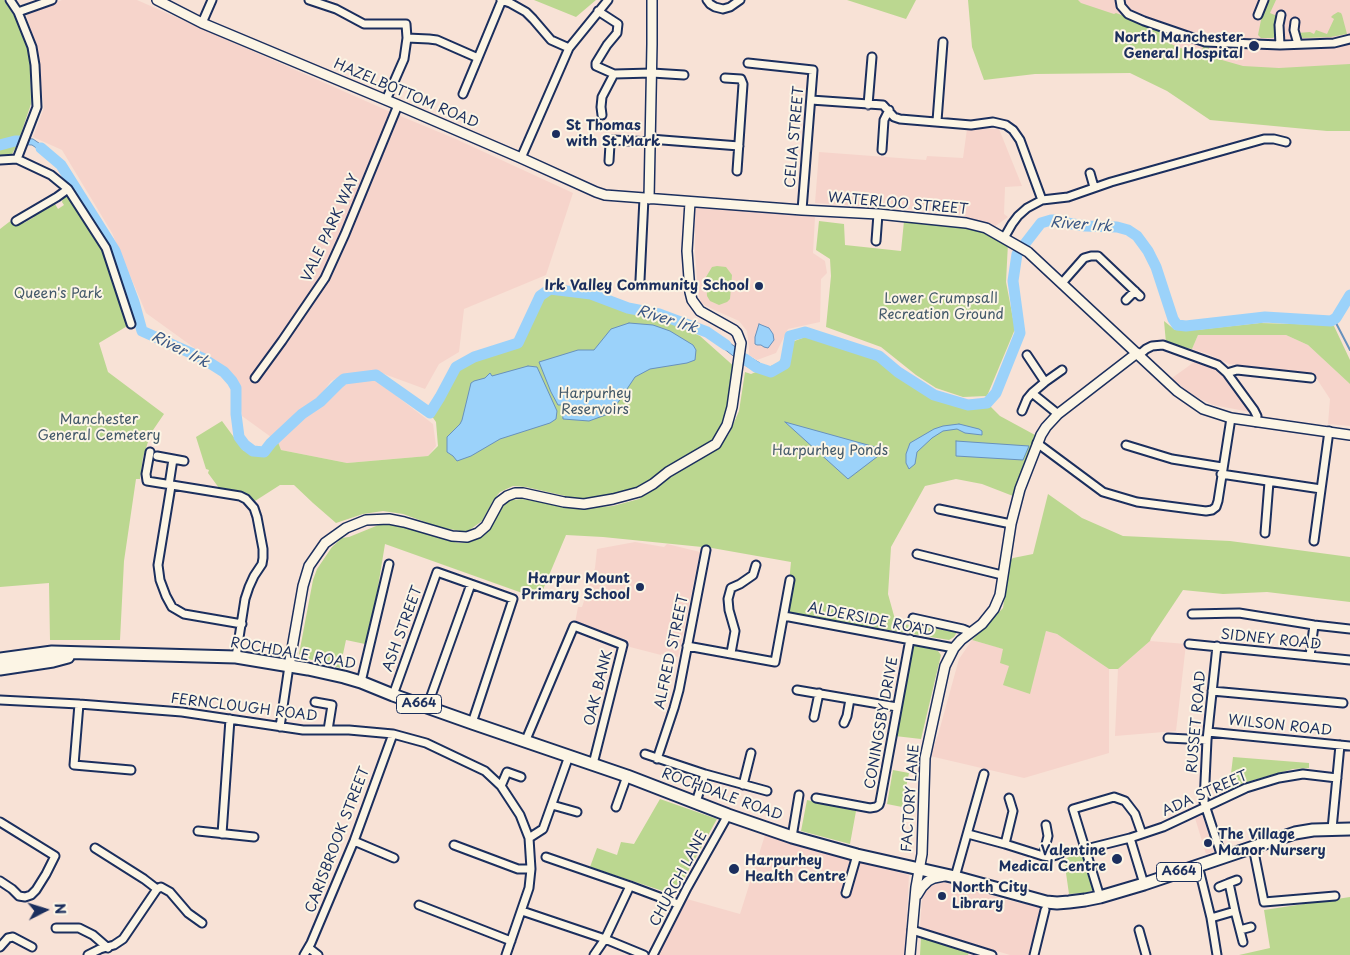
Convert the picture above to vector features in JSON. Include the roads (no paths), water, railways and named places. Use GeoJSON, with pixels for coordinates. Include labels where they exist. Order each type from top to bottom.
{"type":"FeatureCollection","features":[{"type":"Feature","properties":{"kind":"main road","name":"ROCHDALE ROAD"},"geometry":{"type":"LineString","coordinates":[[0,659],[52,652],[236,657],[344,677],[472,724],[627,776],[728,815],[792,837],[857,855],[953,876],[1046,902],[1069,902],[1100,897],[1295,834],[1313,830],[1350,829]]}},
{"type":"Feature","properties":{"kind":"main road","name":"ROCHDALE ROAD"},"geometry":{"type":"LineString","coordinates":[[0,669],[53,661],[84,653]]}},
{"type":"Feature","properties":{"kind":"street"},"geometry":{"type":"LineString","coordinates":[[10,0],[18,12],[32,47],[35,65],[37,107],[18,159]]}},
{"type":"Feature","properties":{"kind":"street"},"geometry":{"type":"LineString","coordinates":[[18,12],[52,0]]}},
{"type":"Feature","properties":{"kind":"street","name":"HAZELBOTTOM ROAD"},"geometry":{"type":"LineString","coordinates":[[157,0],[202,23],[398,105],[596,192],[606,195],[647,199]]}},
{"type":"Feature","properties":{"kind":"street"},"geometry":{"type":"LineString","coordinates":[[202,23],[212,0]]}},
{"type":"Feature","properties":{"kind":"street"},"geometry":{"type":"LineString","coordinates":[[309,0],[336,9],[364,24],[406,24],[407,38],[404,59],[386,100]]}},
{"type":"Feature","properties":{"kind":"street"},"geometry":{"type":"LineString","coordinates":[[463,94],[502,0],[526,12],[551,40],[569,48]]}},
{"type":"Feature","properties":{"kind":"street"},"geometry":{"type":"LineString","coordinates":[[521,158],[569,48],[608,0]]}},
{"type":"Feature","properties":{"kind":"street"},"geometry":{"type":"LineString","coordinates":[[640,280],[650,141],[652,0]]}},
{"type":"Feature","properties":{"kind":"street"},"geometry":{"type":"LineString","coordinates":[[707,0],[715,7],[723,9],[730,7],[740,0]]}},
{"type":"Feature","properties":{"kind":"street"},"geometry":{"type":"LineString","coordinates":[[1258,15],[1264,0]]}},
{"type":"Feature","properties":{"kind":"street"},"geometry":{"type":"LineString","coordinates":[[1121,4],[1128,14],[1201,41],[1298,44],[1350,39]]}},
{"type":"Feature","properties":{"kind":"street"},"geometry":{"type":"LineString","coordinates":[[598,11],[618,24],[617,33],[607,45],[596,66],[614,74],[684,75]]}},
{"type":"Feature","properties":{"kind":"street"},"geometry":{"type":"LineString","coordinates":[[1280,44],[1279,25],[1281,15]]}},
{"type":"Feature","properties":{"kind":"street"},"geometry":{"type":"LineString","coordinates":[[1295,22],[1294,34],[1298,44]]}},
{"type":"Feature","properties":{"kind":"street"},"geometry":{"type":"LineString","coordinates":[[407,38],[437,40],[478,58]]}},
{"type":"Feature","properties":{"kind":"street"},"geometry":{"type":"LineString","coordinates":[[937,121],[943,42]]}},
{"type":"Feature","properties":{"kind":"street"},"geometry":{"type":"LineString","coordinates":[[868,104],[872,57]]}},
{"type":"Feature","properties":{"kind":"street","name":"CELIA STREET"},"geometry":{"type":"LineString","coordinates":[[748,63],[813,66],[802,210]]}},
{"type":"Feature","properties":{"kind":"street"},"geometry":{"type":"LineString","coordinates":[[602,115],[602,97],[614,74]]}},
{"type":"Feature","properties":{"kind":"street"},"geometry":{"type":"LineString","coordinates":[[725,78],[741,79],[743,84],[737,171]]}},
{"type":"Feature","properties":{"kind":"street"},"geometry":{"type":"LineString","coordinates":[[811,100],[883,105],[897,118],[1006,125],[1013,130],[1020,140],[1042,200]]}},
{"type":"Feature","properties":{"kind":"street","name":"VALE PARK WAY"},"geometry":{"type":"LineString","coordinates":[[255,378],[325,278],[398,105]]}},
{"type":"Feature","properties":{"kind":"street"},"geometry":{"type":"LineString","coordinates":[[882,150],[884,120],[889,110]]}},
{"type":"Feature","properties":{"kind":"street"},"geometry":{"type":"LineString","coordinates":[[1004,238],[1018,216],[1027,208],[1042,200],[1068,197],[1094,187],[1264,139],[1286,142]]}},
{"type":"Feature","properties":{"kind":"street"},"geometry":{"type":"LineString","coordinates":[[609,161],[610,144],[613,140],[739,146]]}},
{"type":"Feature","properties":{"kind":"street"},"geometry":{"type":"LineString","coordinates":[[0,160],[18,159],[51,175],[68,189],[106,248],[131,324]]}},
{"type":"Feature","properties":{"kind":"street"},"geometry":{"type":"LineString","coordinates":[[1090,173],[1094,187]]}},
{"type":"Feature","properties":{"kind":"street"},"geometry":{"type":"LineString","coordinates":[[16,221],[68,189]]}},
{"type":"Feature","properties":{"kind":"street","name":"WATERLOO STREET"},"geometry":{"type":"LineString","coordinates":[[647,199],[878,214],[966,223],[986,228],[1028,252],[1177,391],[1203,409],[1231,418],[1350,435]]}},
{"type":"Feature","properties":{"kind":"street"},"geometry":{"type":"LineString","coordinates":[[280,727],[303,586],[310,566],[325,543],[346,528],[366,520],[390,519],[452,536],[466,537],[478,533],[486,526],[499,502],[515,493],[584,504],[613,500],[639,492],[668,472],[716,444],[729,419],[741,343],[734,330],[700,311],[692,300],[687,250],[690,202]]}},
{"type":"Feature","properties":{"kind":"street"},"geometry":{"type":"LineString","coordinates":[[876,241],[878,214]]}},
{"type":"Feature","properties":{"kind":"street"},"geometry":{"type":"LineString","coordinates":[[1062,283],[1084,258],[1098,256],[1137,294],[1126,300]]}},
{"type":"Feature","properties":{"kind":"street"},"geometry":{"type":"LineString","coordinates":[[1138,354],[1152,346],[1163,345],[1218,365],[1227,373],[1256,412],[1256,422]]}},
{"type":"Feature","properties":{"kind":"street","name":"FACTORY LANE"},"geometry":{"type":"LineString","coordinates":[[910,955],[922,851],[924,758],[946,666],[954,648],[970,632],[982,624],[994,609],[1000,595],[1011,524],[1020,489],[1037,443],[1046,427],[1058,414],[1138,354]]}},
{"type":"Feature","properties":{"kind":"street"},"geometry":{"type":"LineString","coordinates":[[1027,355],[1045,382]]}},
{"type":"Feature","properties":{"kind":"street"},"geometry":{"type":"LineString","coordinates":[[1022,410],[1026,399],[1032,392],[1062,370]]}},
{"type":"Feature","properties":{"kind":"street"},"geometry":{"type":"LineString","coordinates":[[1227,373],[1237,370],[1311,378]]}},
{"type":"Feature","properties":{"kind":"street"},"geometry":{"type":"LineString","coordinates":[[1032,392],[1058,414]]}},
{"type":"Feature","properties":{"kind":"street"},"geometry":{"type":"LineString","coordinates":[[1037,443],[1103,492],[1136,502],[1206,511],[1216,507],[1218,501],[1231,418]]}},
{"type":"Feature","properties":{"kind":"street"},"geometry":{"type":"LineString","coordinates":[[1314,541],[1329,431]]}},
{"type":"Feature","properties":{"kind":"street"},"geometry":{"type":"LineString","coordinates":[[1126,444],[1172,459],[1269,482],[1321,489]]}},
{"type":"Feature","properties":{"kind":"street"},"geometry":{"type":"LineString","coordinates":[[150,452],[146,480],[170,486],[240,496],[246,499],[254,508],[258,517],[263,558],[245,599],[236,657]]}},
{"type":"Feature","properties":{"kind":"street"},"geometry":{"type":"LineString","coordinates":[[157,456],[184,461]]}},
{"type":"Feature","properties":{"kind":"street"},"geometry":{"type":"LineString","coordinates":[[173,459],[158,565],[160,580],[166,596],[172,607],[184,614],[242,624]]}},
{"type":"Feature","properties":{"kind":"street"},"geometry":{"type":"LineString","coordinates":[[1264,533],[1269,482]]}},
{"type":"Feature","properties":{"kind":"street"},"geometry":{"type":"LineString","coordinates":[[939,509],[1011,524]]}},
{"type":"Feature","properties":{"kind":"street","name":"ALFRED STREET"},"geometry":{"type":"LineString","coordinates":[[657,759],[674,708],[706,550]]}},
{"type":"Feature","properties":{"kind":"street"},"geometry":{"type":"LineString","coordinates":[[918,554],[1002,575]]}},
{"type":"Feature","properties":{"kind":"street"},"geometry":{"type":"LineString","coordinates":[[360,682],[389,564]]}},
{"type":"Feature","properties":{"kind":"street"},"geometry":{"type":"LineString","coordinates":[[731,653],[735,631],[729,610],[728,599],[731,588],[752,575],[756,565]]}},
{"type":"Feature","properties":{"kind":"street","name":"ASH STREET"},"geometry":{"type":"LineString","coordinates":[[393,695],[437,572],[471,584]]}},
{"type":"Feature","properties":{"kind":"street"},"geometry":{"type":"LineString","coordinates":[[687,646],[776,662],[790,580]]}},
{"type":"Feature","properties":{"kind":"street"},"geometry":{"type":"LineString","coordinates":[[427,707],[471,584],[513,599],[472,724]]}},
{"type":"Feature","properties":{"kind":"street"},"geometry":{"type":"LineString","coordinates":[[1192,614],[1239,613],[1350,629]]}},
{"type":"Feature","properties":{"kind":"street","name":"ALDERSIDE ROAD"},"geometry":{"type":"LineString","coordinates":[[784,616],[954,648]]}},
{"type":"Feature","properties":{"kind":"street"},"geometry":{"type":"LineString","coordinates":[[913,618],[970,632]]}},
{"type":"Feature","properties":{"kind":"street"},"geometry":{"type":"LineString","coordinates":[[1310,656],[1314,625]]}},
{"type":"Feature","properties":{"kind":"street","name":"OAK BANK"},"geometry":{"type":"LineString","coordinates":[[525,742],[574,626],[623,644],[593,764]]}},
{"type":"Feature","properties":{"kind":"street","name":"CONINGSBY DRIVE"},"geometry":{"type":"LineString","coordinates":[[816,798],[870,808],[879,805],[910,639]]}},
{"type":"Feature","properties":{"kind":"street","name":"SIDNEY ROAD"},"geometry":{"type":"LineString","coordinates":[[1189,644],[1350,660]]}},
{"type":"Feature","properties":{"kind":"street","name":"RUSSET ROAD"},"geometry":{"type":"LineString","coordinates":[[1217,646],[1207,740],[1204,802],[1222,857]]}},
{"type":"Feature","properties":{"kind":"street"},"geometry":{"type":"LineString","coordinates":[[796,690],[897,707]]}},
{"type":"Feature","properties":{"kind":"street"},"geometry":{"type":"LineString","coordinates":[[1212,691],[1343,703]]}},
{"type":"Feature","properties":{"kind":"street"},"geometry":{"type":"LineString","coordinates":[[814,716],[819,693]]}},
{"type":"Feature","properties":{"kind":"street"},"geometry":{"type":"LineString","coordinates":[[844,723],[850,699]]}},
{"type":"Feature","properties":{"kind":"street","name":"FERNCLOUGH ROAD"},"geometry":{"type":"LineString","coordinates":[[0,700],[182,712],[303,730],[349,730],[393,734],[426,743],[484,771],[501,786],[520,815],[529,838],[531,869],[529,888],[506,955]]}},
{"type":"Feature","properties":{"kind":"street"},"geometry":{"type":"LineString","coordinates":[[315,702],[332,705],[328,730]]}},
{"type":"Feature","properties":{"kind":"street"},"geometry":{"type":"LineString","coordinates":[[79,704],[74,765],[131,770]]}},
{"type":"Feature","properties":{"kind":"street"},"geometry":{"type":"LineString","coordinates":[[222,834],[230,719]]}},
{"type":"Feature","properties":{"kind":"street","name":"WILSON ROAD"},"geometry":{"type":"LineString","coordinates":[[1208,732],[1350,746]]}},
{"type":"Feature","properties":{"kind":"street","name":"CARISBROOK STREET"},"geometry":{"type":"LineString","coordinates":[[304,955],[309,948],[354,841],[393,734]]}},
{"type":"Feature","properties":{"kind":"street"},"geometry":{"type":"LineString","coordinates":[[1168,738],[1207,740]]}},
{"type":"Feature","properties":{"kind":"street"},"geometry":{"type":"LineString","coordinates":[[1332,829],[1340,745]]}},
{"type":"Feature","properties":{"kind":"street"},"geometry":{"type":"LineString","coordinates":[[742,785],[751,753]]}},
{"type":"Feature","properties":{"kind":"street"},"geometry":{"type":"LineString","coordinates":[[645,754],[704,774],[767,791]]}},
{"type":"Feature","properties":{"kind":"street"},"geometry":{"type":"LineString","coordinates":[[529,838],[543,829],[569,756]]}},
{"type":"Feature","properties":{"kind":"street"},"geometry":{"type":"LineString","coordinates":[[501,786],[507,772],[521,777]]}},
{"type":"Feature","properties":{"kind":"street"},"geometry":{"type":"LineString","coordinates":[[696,802],[704,774]]}},
{"type":"Feature","properties":{"kind":"street"},"geometry":{"type":"LineString","coordinates":[[915,900],[922,887],[928,881],[941,876],[953,876],[968,834],[984,774]]}},
{"type":"Feature","properties":{"kind":"street","name":"ADA STREET"},"geometry":{"type":"LineString","coordinates":[[1086,849],[1130,838],[1163,827],[1246,788],[1279,778],[1303,774],[1337,778]]}},
{"type":"Feature","properties":{"kind":"street"},"geometry":{"type":"LineString","coordinates":[[616,807],[627,776]]}},
{"type":"Feature","properties":{"kind":"street"},"geometry":{"type":"LineString","coordinates":[[792,837],[799,795]]}},
{"type":"Feature","properties":{"kind":"street"},"geometry":{"type":"LineString","coordinates":[[1100,897],[1073,809],[1114,797],[1125,801],[1135,814],[1142,834]]}},
{"type":"Feature","properties":{"kind":"street"},"geometry":{"type":"LineString","coordinates":[[1005,844],[1013,811],[1009,798]]}},
{"type":"Feature","properties":{"kind":"street"},"geometry":{"type":"LineString","coordinates":[[552,805],[577,812]]}},
{"type":"Feature","properties":{"kind":"street","name":"CHURCH LANE"},"geometry":{"type":"LineString","coordinates":[[653,955],[678,904],[728,815]]}},
{"type":"Feature","properties":{"kind":"street"},"geometry":{"type":"LineString","coordinates":[[0,822],[55,856],[46,874],[31,896],[19,896],[0,881]]}},
{"type":"Feature","properties":{"kind":"street"},"geometry":{"type":"LineString","coordinates":[[1043,856],[1048,836],[1046,826]]}},
{"type":"Feature","properties":{"kind":"street"},"geometry":{"type":"LineString","coordinates":[[198,831],[254,837]]}},
{"type":"Feature","properties":{"kind":"street"},"geometry":{"type":"LineString","coordinates":[[968,834],[1043,856],[1050,857],[1060,854]]}},
{"type":"Feature","properties":{"kind":"street"},"geometry":{"type":"LineString","coordinates":[[1130,838],[1144,884]]}},
{"type":"Feature","properties":{"kind":"street"},"geometry":{"type":"LineString","coordinates":[[354,841],[394,858]]}},
{"type":"Feature","properties":{"kind":"street"},"geometry":{"type":"LineString","coordinates":[[454,845],[518,869],[531,869]]}},
{"type":"Feature","properties":{"kind":"street"},"geometry":{"type":"LineString","coordinates":[[1253,847],[1264,902],[1334,896]]}},
{"type":"Feature","properties":{"kind":"street"},"geometry":{"type":"LineString","coordinates":[[96,848],[159,888],[170,892],[188,913],[202,923]]}},
{"type":"Feature","properties":{"kind":"street"},"geometry":{"type":"LineString","coordinates":[[846,893],[857,855]]}},
{"type":"Feature","properties":{"kind":"street"},"geometry":{"type":"LineString","coordinates":[[546,857],[678,904]]}},
{"type":"Feature","properties":{"kind":"street"},"geometry":{"type":"LineString","coordinates":[[1198,865],[1211,918],[1217,955]]}},
{"type":"Feature","properties":{"kind":"street"},"geometry":{"type":"LineString","coordinates":[[1219,887],[1237,880]]}},
{"type":"Feature","properties":{"kind":"street"},"geometry":{"type":"LineString","coordinates":[[1229,883],[1243,942]]}},
{"type":"Feature","properties":{"kind":"street"},"geometry":{"type":"LineString","coordinates":[[594,955],[605,939],[630,886]]}},
{"type":"Feature","properties":{"kind":"street"},"geometry":{"type":"LineString","coordinates":[[88,955],[104,951],[123,939],[159,888]]}},
{"type":"Feature","properties":{"kind":"street"},"geometry":{"type":"LineString","coordinates":[[419,905],[511,942]]}},
{"type":"Feature","properties":{"kind":"street"},"geometry":{"type":"LineString","coordinates":[[1034,955],[1044,910]]}},
{"type":"Feature","properties":{"kind":"street"},"geometry":{"type":"LineString","coordinates":[[522,911],[605,939],[644,955]]}},
{"type":"Feature","properties":{"kind":"street"},"geometry":{"type":"LineString","coordinates":[[1211,918],[1235,911]]}},
{"type":"Feature","properties":{"kind":"street"},"geometry":{"type":"LineString","coordinates":[[60,927],[79,928],[93,935],[104,951]]}},
{"type":"Feature","properties":{"kind":"street"},"geometry":{"type":"LineString","coordinates":[[1240,930],[1251,927]]}},
{"type":"Feature","properties":{"kind":"street"},"geometry":{"type":"LineString","coordinates":[[912,930],[974,952],[992,955]]}},
{"type":"Feature","properties":{"kind":"street"},"geometry":{"type":"LineString","coordinates":[[1139,930],[1146,955]]}},
{"type":"Feature","properties":{"kind":"street"},"geometry":{"type":"LineString","coordinates":[[0,947],[8,938],[13,936],[32,947]]}},
{"type":"Feature","properties":{"kind":"street"},"geometry":{"type":"LineString","coordinates":[[309,948],[318,955]]}},
{"type":"Feature","properties":{"kind":"water"},"geometry":{"type":"Polygon","coordinates":[[[17,137],[33,139],[55,154],[51,158],[32,145],[14,144],[5,147],[5,141],[17,137]]]}},
{"type":"Feature","properties":{"kind":"water"},"geometry":{"type":"Polygon","coordinates":[[[629,323],[653,325],[670,331],[693,345],[696,350],[695,360],[650,369],[635,377],[611,413],[589,421],[563,419],[562,405],[558,405],[551,392],[539,362],[578,350],[594,350],[611,329],[629,323]]]}},
{"type":"Feature","properties":{"kind":"water"},"geometry":{"type":"Polygon","coordinates":[[[759,324],[769,328],[773,334],[774,340],[768,348],[755,344],[759,324]]]}},
{"type":"Feature","properties":{"kind":"water"},"geometry":{"type":"Polygon","coordinates":[[[716,333],[760,363],[756,371],[746,366],[714,341],[716,333]]]}},
{"type":"Feature","properties":{"kind":"water"},"geometry":{"type":"Polygon","coordinates":[[[528,366],[537,367],[557,411],[556,419],[550,423],[500,439],[471,456],[457,461],[447,452],[447,437],[462,420],[471,383],[485,378],[490,373],[492,376],[528,366]]]}},
{"type":"Feature","properties":{"kind":"water"},"geometry":{"type":"Polygon","coordinates":[[[785,422],[886,450],[848,479],[785,422]]]}},
{"type":"Feature","properties":{"kind":"water"},"geometry":{"type":"Polygon","coordinates":[[[959,424],[979,429],[982,431],[982,435],[965,433],[957,429],[943,431],[917,452],[915,464],[909,469],[906,463],[906,454],[910,443],[934,429],[959,424]]]}},
{"type":"Feature","properties":{"kind":"water"},"geometry":{"type":"Polygon","coordinates":[[[956,441],[1029,446],[1023,460],[956,456],[956,441]]]}},
{"type":"Feature","properties":{"kind":"waterway","name":"River Irk"},"geometry":{"type":"LineString","coordinates":[[0,145],[19,141]]}},
{"type":"Feature","properties":{"kind":"waterway","name":"River Irk"},"geometry":{"type":"LineString","coordinates":[[41,148],[61,165],[115,251],[134,302],[142,331],[202,358],[224,372],[232,381],[236,388],[236,414],[239,437],[253,451],[264,452],[302,414],[320,402],[344,379],[376,375],[430,413],[456,367],[474,357],[518,343],[540,296],[550,289],[591,294],[628,308],[659,314],[707,332],[726,345]]}},
{"type":"Feature","properties":{"kind":"waterway","name":"River Irk"},"geometry":{"type":"LineString","coordinates":[[745,359],[756,367],[771,372],[785,364],[790,336],[805,332],[879,356],[898,372],[934,395],[968,405],[987,403],[996,393],[1020,333],[1013,281],[1017,254],[1041,223],[1051,220],[1085,226],[1117,227],[1128,230],[1137,236],[1148,251],[1156,267],[1173,319],[1177,325],[1186,326],[1265,317],[1331,321],[1336,318],[1350,295]]}},
{"type":"Feature","properties":{"kind":"waterway"},"geometry":{"type":"LineString","coordinates":[[1331,321],[1336,323],[1350,350]]}},
{"type":"Feature","properties":{"kind":"place","name":"North Manchester General Hospital"},"geometry":{"type":"Point","coordinates":[1254,46]}},
{"type":"Feature","properties":{"kind":"place","name":"St Thomas with St Mark"},"geometry":{"type":"Point","coordinates":[556,134]}},
{"type":"Feature","properties":{"kind":"place","name":"Irk Valley Community School"},"geometry":{"type":"Point","coordinates":[759,286]}},
{"type":"Feature","properties":{"kind":"place","name":"Harpur Mount Primary School"},"geometry":{"type":"Point","coordinates":[640,587]}},
{"type":"Feature","properties":{"kind":"place","name":"The Village Manor Nursery"},"geometry":{"type":"Point","coordinates":[1208,843]}},
{"type":"Feature","properties":{"kind":"place","name":"Valentine Medical Centre"},"geometry":{"type":"Point","coordinates":[1117,859]}},
{"type":"Feature","properties":{"kind":"place","name":"Harpurhey Health Centre"},"geometry":{"type":"Point","coordinates":[734,869]}},
{"type":"Feature","properties":{"kind":"place","name":"North City Library"},"geometry":{"type":"Point","coordinates":[942,896]}},
{"type":"Feature","properties":{"kind":"park label","name":"Queen's Park"},"geometry":{"type":"Point","coordinates":[58,294]}},
{"type":"Feature","properties":{"kind":"park label","name":"Lower Crumpsall Recreation Ground"},"geometry":{"type":"Point","coordinates":[941,308]}},
{"type":"Feature","properties":{"kind":"park label","name":"Harpurhey Reservoirs"},"geometry":{"type":"Point","coordinates":[595,402]}},
{"type":"Feature","properties":{"kind":"park label","name":"Manchester General Cemetery"},"geometry":{"type":"Point","coordinates":[99,428]}},
{"type":"Feature","properties":{"kind":"park label","name":"Harpurhey Ponds"},"geometry":{"type":"Point","coordinates":[830,451]}}]}
